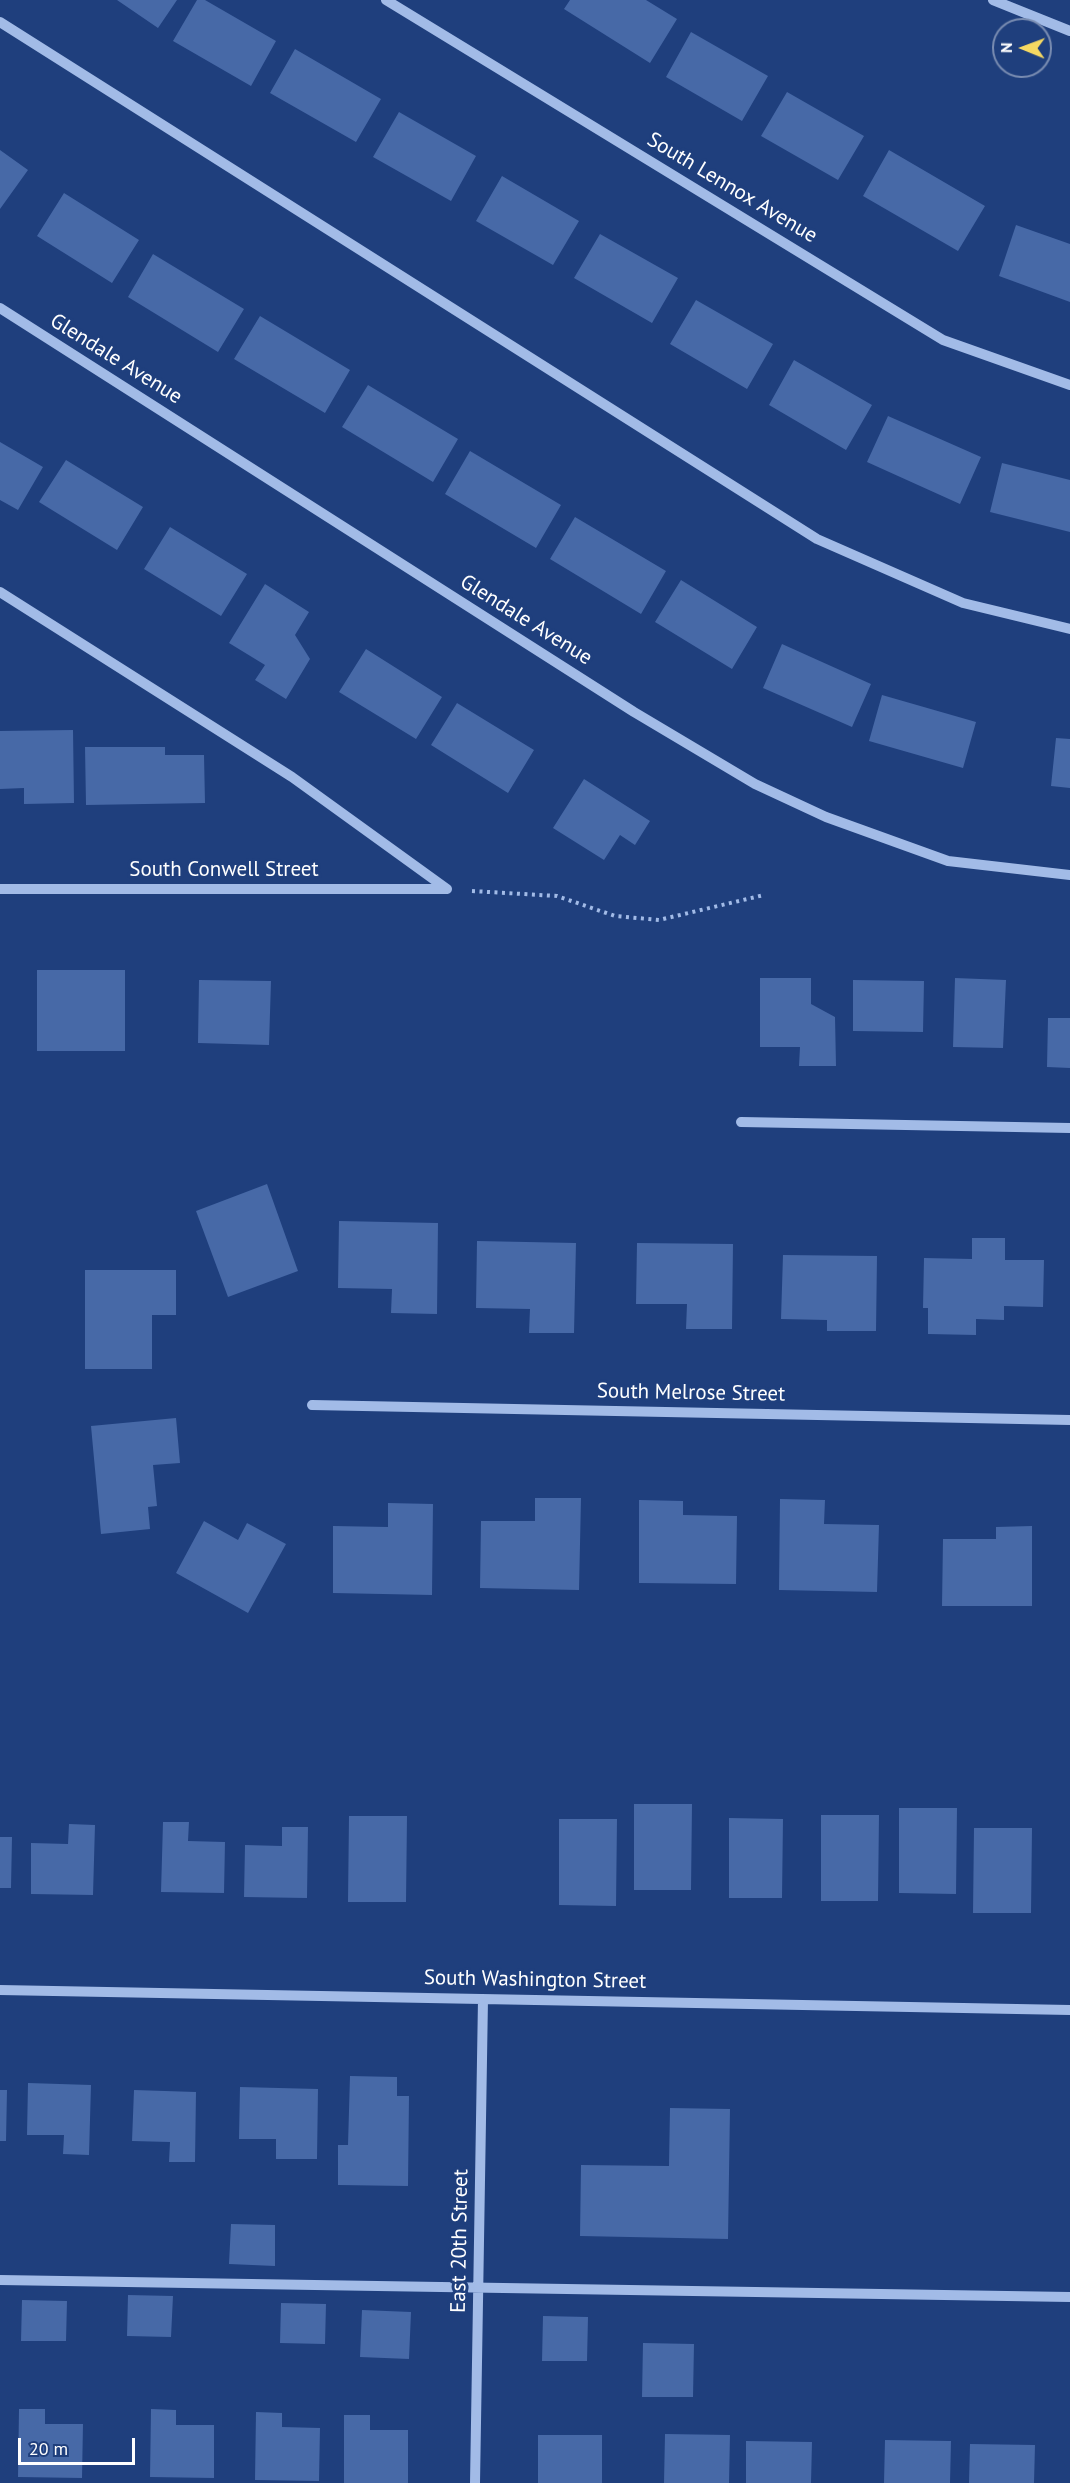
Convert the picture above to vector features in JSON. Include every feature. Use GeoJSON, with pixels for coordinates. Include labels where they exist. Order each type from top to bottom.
{"type":"FeatureCollection","features":[{"type":"Feature","properties":{"kind":"street","name":"South Lennox Avenue"},"geometry":{"type":"LineString","coordinates":[[386,0],[943,340],[1070,385]]}},
{"type":"Feature","properties":{"kind":"street"},"geometry":{"type":"LineString","coordinates":[[993,0],[1070,32]]}},
{"type":"Feature","properties":{"kind":"street"},"geometry":{"type":"LineString","coordinates":[[0,22],[817,539],[963,603],[1070,629]]}},
{"type":"Feature","properties":{"kind":"street","name":"Glendale Avenue"},"geometry":{"type":"LineString","coordinates":[[0,308],[634,712],[755,784],[826,817],[948,861],[1070,875]]}},
{"type":"Feature","properties":{"kind":"street"},"geometry":{"type":"LineString","coordinates":[[0,592],[292,777],[447,890]]}},
{"type":"Feature","properties":{"kind":"street","name":"South Conwell Street"},"geometry":{"type":"LineString","coordinates":[[0,889],[447,890]]}},
{"type":"Feature","properties":{"kind":"street"},"geometry":{"type":"LineString","coordinates":[[741,1122],[1070,1128]]}},
{"type":"Feature","properties":{"kind":"street","name":"South Melrose Street"},"geometry":{"type":"LineString","coordinates":[[312,1405],[1070,1420]]}},
{"type":"Feature","properties":{"kind":"street","name":"South Washington Street"},"geometry":{"type":"LineString","coordinates":[[0,1990],[1070,2010]]}},
{"type":"Feature","properties":{"kind":"street","name":"East 20th Street"},"geometry":{"type":"LineString","coordinates":[[475,2483],[483,1999]]}},
{"type":"Feature","properties":{"kind":"street"},"geometry":{"type":"LineString","coordinates":[[0,2280],[1070,2297]]}},
{"type":"Feature","properties":{"kind":"path"},"geometry":{"type":"LineString","coordinates":[[447,890],[557,896],[615,916],[659,920],[764,896]]}},
{"type":"Feature","properties":{"kind":"building"},"geometry":{"type":"Polygon","coordinates":[[[117,0],[177,0],[158,28],[117,0]]]}},
{"type":"Feature","properties":{"kind":"building"},"geometry":{"type":"Polygon","coordinates":[[[197,0],[205,0],[276,41],[251,86],[173,41],[197,0]]]}},
{"type":"Feature","properties":{"kind":"building"},"geometry":{"type":"Polygon","coordinates":[[[570,0],[646,0],[677,19],[650,63],[564,9],[570,0]]]}},
{"type":"Feature","properties":{"kind":"building"},"geometry":{"type":"Polygon","coordinates":[[[691,32],[768,76],[742,121],[666,77],[691,32]]]}},
{"type":"Feature","properties":{"kind":"building"},"geometry":{"type":"Polygon","coordinates":[[[295,49],[381,99],[356,142],[270,93],[295,49]]]}},
{"type":"Feature","properties":{"kind":"building"},"geometry":{"type":"Polygon","coordinates":[[[787,92],[864,136],[838,180],[761,136],[787,92]]]}},
{"type":"Feature","properties":{"kind":"building"},"geometry":{"type":"Polygon","coordinates":[[[399,112],[476,156],[451,201],[373,157],[399,112]]]}},
{"type":"Feature","properties":{"kind":"building"},"geometry":{"type":"Polygon","coordinates":[[[0,150],[28,170],[0,209],[0,150]]]}},
{"type":"Feature","properties":{"kind":"building"},"geometry":{"type":"Polygon","coordinates":[[[889,150],[985,206],[958,251],[863,196],[889,150]]]}},
{"type":"Feature","properties":{"kind":"building"},"geometry":{"type":"Polygon","coordinates":[[[502,176],[579,221],[553,265],[476,221],[502,176]]]}},
{"type":"Feature","properties":{"kind":"building"},"geometry":{"type":"Polygon","coordinates":[[[64,193],[139,240],[112,283],[37,236],[64,193]]]}},
{"type":"Feature","properties":{"kind":"building"},"geometry":{"type":"Polygon","coordinates":[[[1016,225],[1070,244],[1070,302],[999,276],[1016,225]]]}},
{"type":"Feature","properties":{"kind":"building"},"geometry":{"type":"Polygon","coordinates":[[[600,234],[678,278],[652,323],[574,278],[600,234]]]}},
{"type":"Feature","properties":{"kind":"building"},"geometry":{"type":"Polygon","coordinates":[[[153,254],[244,309],[218,352],[128,297],[153,254]]]}},
{"type":"Feature","properties":{"kind":"building"},"geometry":{"type":"Polygon","coordinates":[[[696,300],[773,344],[747,389],[670,344],[696,300]]]}},
{"type":"Feature","properties":{"kind":"building"},"geometry":{"type":"Polygon","coordinates":[[[260,316],[350,370],[325,413],[234,359],[260,316]]]}},
{"type":"Feature","properties":{"kind":"building"},"geometry":{"type":"Polygon","coordinates":[[[794,360],[872,405],[846,450],[769,405],[794,360]]]}},
{"type":"Feature","properties":{"kind":"building"},"geometry":{"type":"Polygon","coordinates":[[[368,385],[458,439],[433,482],[342,427],[368,385]]]}},
{"type":"Feature","properties":{"kind":"building"},"geometry":{"type":"Polygon","coordinates":[[[888,416],[981,457],[960,504],[867,462],[888,416]]]}},
{"type":"Feature","properties":{"kind":"building"},"geometry":{"type":"Polygon","coordinates":[[[0,442],[43,467],[18,510],[0,500],[0,442]]]}},
{"type":"Feature","properties":{"kind":"building"},"geometry":{"type":"Polygon","coordinates":[[[470,451],[561,505],[536,548],[445,494],[470,451]]]}},
{"type":"Feature","properties":{"kind":"building"},"geometry":{"type":"Polygon","coordinates":[[[66,460],[143,507],[117,550],[39,502],[66,460]]]}},
{"type":"Feature","properties":{"kind":"building"},"geometry":{"type":"Polygon","coordinates":[[[1002,463],[1070,480],[1070,532],[990,512],[1002,463]]]}},
{"type":"Feature","properties":{"kind":"building"},"geometry":{"type":"Polygon","coordinates":[[[575,517],[666,571],[641,614],[550,559],[575,517]]]}},
{"type":"Feature","properties":{"kind":"building"},"geometry":{"type":"Polygon","coordinates":[[[170,527],[247,574],[221,616],[144,569],[170,527]]]}},
{"type":"Feature","properties":{"kind":"building"},"geometry":{"type":"Polygon","coordinates":[[[681,580],[757,627],[732,669],[655,622],[681,580]]]}},
{"type":"Feature","properties":{"kind":"building"},"geometry":{"type":"Polygon","coordinates":[[[265,584],[309,612],[295,635],[310,659],[286,699],[255,680],[265,665],[229,643],[265,584]]]}},
{"type":"Feature","properties":{"kind":"building"},"geometry":{"type":"Polygon","coordinates":[[[782,644],[871,684],[852,727],[763,688],[782,644]]]}},
{"type":"Feature","properties":{"kind":"building"},"geometry":{"type":"Polygon","coordinates":[[[366,649],[442,697],[416,739],[339,692],[366,649]]]}},
{"type":"Feature","properties":{"kind":"building"},"geometry":{"type":"Polygon","coordinates":[[[882,695],[976,722],[963,768],[869,741],[882,695]]]}},
{"type":"Feature","properties":{"kind":"building"},"geometry":{"type":"Polygon","coordinates":[[[457,703],[534,750],[508,793],[431,745],[457,703]]]}},
{"type":"Feature","properties":{"kind":"building"},"geometry":{"type":"Polygon","coordinates":[[[73,730],[74,803],[24,804],[24,788],[0,789],[0,731],[73,730]]]}},
{"type":"Feature","properties":{"kind":"building"},"geometry":{"type":"Polygon","coordinates":[[[1056,738],[1070,739],[1070,788],[1051,786],[1056,738]]]}},
{"type":"Feature","properties":{"kind":"building"},"geometry":{"type":"Polygon","coordinates":[[[85,747],[165,747],[165,755],[204,755],[205,803],[86,805],[85,747]]]}},
{"type":"Feature","properties":{"kind":"building"},"geometry":{"type":"Polygon","coordinates":[[[584,779],[650,821],[635,845],[620,835],[604,860],[553,828],[584,779]]]}},
{"type":"Feature","properties":{"kind":"building"},"geometry":{"type":"Polygon","coordinates":[[[37,970],[125,970],[125,1051],[37,1051],[37,970]]]}},
{"type":"Feature","properties":{"kind":"building"},"geometry":{"type":"Polygon","coordinates":[[[760,978],[811,978],[811,1004],[835,1017],[836,1066],[799,1066],[800,1047],[760,1047],[760,978]]]}},
{"type":"Feature","properties":{"kind":"building"},"geometry":{"type":"Polygon","coordinates":[[[955,978],[1006,980],[1003,1048],[953,1047],[955,978]]]}},
{"type":"Feature","properties":{"kind":"building"},"geometry":{"type":"Polygon","coordinates":[[[199,980],[271,981],[269,1045],[198,1043],[199,980]]]}},
{"type":"Feature","properties":{"kind":"building"},"geometry":{"type":"Polygon","coordinates":[[[853,980],[924,981],[923,1032],[853,1031],[853,980]]]}},
{"type":"Feature","properties":{"kind":"building"},"geometry":{"type":"Polygon","coordinates":[[[1048,1018],[1070,1018],[1070,1068],[1047,1067],[1048,1018]]]}},
{"type":"Feature","properties":{"kind":"building"},"geometry":{"type":"Polygon","coordinates":[[[267,1184],[298,1271],[228,1297],[196,1211],[267,1184]]]}},
{"type":"Feature","properties":{"kind":"building"},"geometry":{"type":"Polygon","coordinates":[[[339,1221],[438,1223],[437,1314],[391,1313],[392,1289],[338,1288],[339,1221]]]}},
{"type":"Feature","properties":{"kind":"building"},"geometry":{"type":"Polygon","coordinates":[[[972,1238],[1005,1238],[1005,1260],[1044,1260],[1043,1307],[1004,1306],[1004,1320],[976,1319],[976,1335],[928,1334],[928,1308],[923,1308],[924,1258],[972,1259],[972,1238]]]}},
{"type":"Feature","properties":{"kind":"building"},"geometry":{"type":"Polygon","coordinates":[[[477,1241],[576,1243],[574,1333],[529,1333],[530,1309],[476,1308],[477,1241]]]}},
{"type":"Feature","properties":{"kind":"building"},"geometry":{"type":"Polygon","coordinates":[[[637,1243],[733,1244],[732,1329],[686,1329],[687,1304],[636,1304],[637,1243]]]}},
{"type":"Feature","properties":{"kind":"building"},"geometry":{"type":"Polygon","coordinates":[[[783,1255],[877,1256],[876,1331],[827,1331],[827,1320],[781,1319],[783,1255]]]}},
{"type":"Feature","properties":{"kind":"building"},"geometry":{"type":"Polygon","coordinates":[[[85,1270],[176,1270],[176,1315],[152,1315],[152,1369],[85,1369],[85,1270]]]}},
{"type":"Feature","properties":{"kind":"building"},"geometry":{"type":"Polygon","coordinates":[[[176,1418],[180,1463],[153,1465],[157,1506],[148,1507],[150,1529],[101,1534],[91,1426],[176,1418]]]}},
{"type":"Feature","properties":{"kind":"building"},"geometry":{"type":"Polygon","coordinates":[[[535,1498],[581,1498],[579,1590],[480,1588],[481,1521],[535,1521],[535,1498]]]}},
{"type":"Feature","properties":{"kind":"building"},"geometry":{"type":"Polygon","coordinates":[[[780,1499],[825,1500],[824,1524],[879,1525],[877,1592],[779,1590],[780,1499]]]}},
{"type":"Feature","properties":{"kind":"building"},"geometry":{"type":"Polygon","coordinates":[[[639,1500],[683,1501],[683,1515],[737,1516],[736,1584],[639,1583],[639,1500]]]}},
{"type":"Feature","properties":{"kind":"building"},"geometry":{"type":"Polygon","coordinates":[[[388,1503],[433,1504],[432,1595],[333,1593],[333,1526],[388,1527],[388,1503]]]}},
{"type":"Feature","properties":{"kind":"building"},"geometry":{"type":"Polygon","coordinates":[[[204,1521],[238,1540],[247,1523],[286,1544],[248,1613],[176,1573],[204,1521]]]}},
{"type":"Feature","properties":{"kind":"building"},"geometry":{"type":"Polygon","coordinates":[[[1032,1526],[1032,1606],[942,1606],[943,1539],[996,1539],[996,1527],[1032,1526]]]}},
{"type":"Feature","properties":{"kind":"building"},"geometry":{"type":"Polygon","coordinates":[[[634,1804],[692,1804],[691,1890],[634,1890],[634,1804]]]}},
{"type":"Feature","properties":{"kind":"building"},"geometry":{"type":"Polygon","coordinates":[[[899,1808],[957,1808],[956,1894],[899,1893],[899,1808]]]}},
{"type":"Feature","properties":{"kind":"building"},"geometry":{"type":"Polygon","coordinates":[[[821,1815],[879,1815],[878,1901],[821,1901],[821,1815]]]}},
{"type":"Feature","properties":{"kind":"building"},"geometry":{"type":"Polygon","coordinates":[[[349,1816],[407,1816],[406,1902],[348,1902],[349,1816]]]}},
{"type":"Feature","properties":{"kind":"building"},"geometry":{"type":"Polygon","coordinates":[[[729,1818],[783,1819],[782,1898],[729,1898],[729,1818]]]}},
{"type":"Feature","properties":{"kind":"building"},"geometry":{"type":"Polygon","coordinates":[[[559,1819],[617,1819],[616,1906],[559,1905],[559,1819]]]}},
{"type":"Feature","properties":{"kind":"building"},"geometry":{"type":"Polygon","coordinates":[[[163,1822],[189,1822],[188,1841],[225,1842],[224,1893],[161,1892],[163,1822]]]}},
{"type":"Feature","properties":{"kind":"building"},"geometry":{"type":"Polygon","coordinates":[[[69,1824],[95,1825],[93,1895],[31,1894],[31,1843],[68,1844],[69,1824]]]}},
{"type":"Feature","properties":{"kind":"building"},"geometry":{"type":"Polygon","coordinates":[[[282,1827],[308,1827],[307,1898],[244,1897],[245,1845],[282,1846],[282,1827]]]}},
{"type":"Feature","properties":{"kind":"building"},"geometry":{"type":"Polygon","coordinates":[[[974,1828],[1032,1828],[1031,1913],[973,1913],[974,1828]]]}},
{"type":"Feature","properties":{"kind":"building"},"geometry":{"type":"Polygon","coordinates":[[[0,1837],[12,1837],[11,1888],[0,1888],[0,1837]]]}},
{"type":"Feature","properties":{"kind":"building"},"geometry":{"type":"Polygon","coordinates":[[[350,2076],[397,2077],[397,2096],[409,2096],[408,2186],[338,2185],[338,2145],[348,2145],[350,2076]]]}},
{"type":"Feature","properties":{"kind":"building"},"geometry":{"type":"Polygon","coordinates":[[[28,2083],[91,2085],[89,2155],[63,2154],[64,2135],[27,2135],[28,2083]]]}},
{"type":"Feature","properties":{"kind":"building"},"geometry":{"type":"Polygon","coordinates":[[[240,2087],[318,2089],[317,2159],[276,2159],[276,2139],[239,2139],[240,2087]]]}},
{"type":"Feature","properties":{"kind":"building"},"geometry":{"type":"Polygon","coordinates":[[[0,2090],[7,2090],[6,2141],[0,2141],[0,2090]]]}},
{"type":"Feature","properties":{"kind":"building"},"geometry":{"type":"Polygon","coordinates":[[[134,2090],[196,2092],[195,2162],[169,2162],[170,2142],[132,2141],[134,2090]]]}},
{"type":"Feature","properties":{"kind":"building"},"geometry":{"type":"Polygon","coordinates":[[[670,2108],[730,2109],[728,2239],[580,2236],[581,2165],[669,2166],[670,2108]]]}},
{"type":"Feature","properties":{"kind":"building"},"geometry":{"type":"Polygon","coordinates":[[[231,2224],[275,2225],[275,2266],[229,2264],[231,2224]]]}},
{"type":"Feature","properties":{"kind":"building"},"geometry":{"type":"Polygon","coordinates":[[[128,2295],[173,2296],[171,2337],[127,2336],[128,2295]]]}},
{"type":"Feature","properties":{"kind":"building"},"geometry":{"type":"Polygon","coordinates":[[[22,2300],[67,2301],[66,2341],[21,2341],[22,2300]]]}},
{"type":"Feature","properties":{"kind":"building"},"geometry":{"type":"Polygon","coordinates":[[[281,2303],[326,2304],[325,2344],[280,2343],[281,2303]]]}},
{"type":"Feature","properties":{"kind":"building"},"geometry":{"type":"Polygon","coordinates":[[[362,2310],[411,2312],[409,2359],[360,2357],[362,2310]]]}},
{"type":"Feature","properties":{"kind":"building"},"geometry":{"type":"Polygon","coordinates":[[[543,2316],[588,2317],[587,2361],[542,2361],[543,2316]]]}},
{"type":"Feature","properties":{"kind":"building"},"geometry":{"type":"Polygon","coordinates":[[[643,2343],[694,2344],[693,2397],[642,2397],[643,2343]]]}},
{"type":"Feature","properties":{"kind":"building"},"geometry":{"type":"Polygon","coordinates":[[[19,2409],[45,2409],[45,2424],[83,2424],[82,2478],[18,2477],[19,2409]]]}},
{"type":"Feature","properties":{"kind":"building"},"geometry":{"type":"Polygon","coordinates":[[[151,2409],[176,2410],[176,2425],[214,2425],[214,2478],[150,2477],[151,2409]]]}},
{"type":"Feature","properties":{"kind":"building"},"geometry":{"type":"Polygon","coordinates":[[[256,2412],[282,2413],[282,2427],[320,2428],[319,2481],[255,2480],[256,2412]]]}},
{"type":"Feature","properties":{"kind":"building"},"geometry":{"type":"Polygon","coordinates":[[[344,2415],[370,2415],[370,2430],[408,2430],[408,2483],[344,2483],[344,2415]]]}},
{"type":"Feature","properties":{"kind":"building"},"geometry":{"type":"Polygon","coordinates":[[[665,2434],[730,2435],[729,2483],[664,2483],[665,2434]]]}},
{"type":"Feature","properties":{"kind":"building"},"geometry":{"type":"Polygon","coordinates":[[[538,2435],[602,2435],[602,2483],[538,2483],[538,2435]]]}},
{"type":"Feature","properties":{"kind":"building"},"geometry":{"type":"Polygon","coordinates":[[[885,2440],[951,2441],[950,2483],[884,2483],[885,2440]]]}},
{"type":"Feature","properties":{"kind":"building"},"geometry":{"type":"Polygon","coordinates":[[[746,2441],[812,2442],[811,2483],[746,2483],[746,2441]]]}},
{"type":"Feature","properties":{"kind":"building"},"geometry":{"type":"Polygon","coordinates":[[[970,2444],[1035,2445],[1034,2483],[969,2483],[970,2444]]]}}]}
